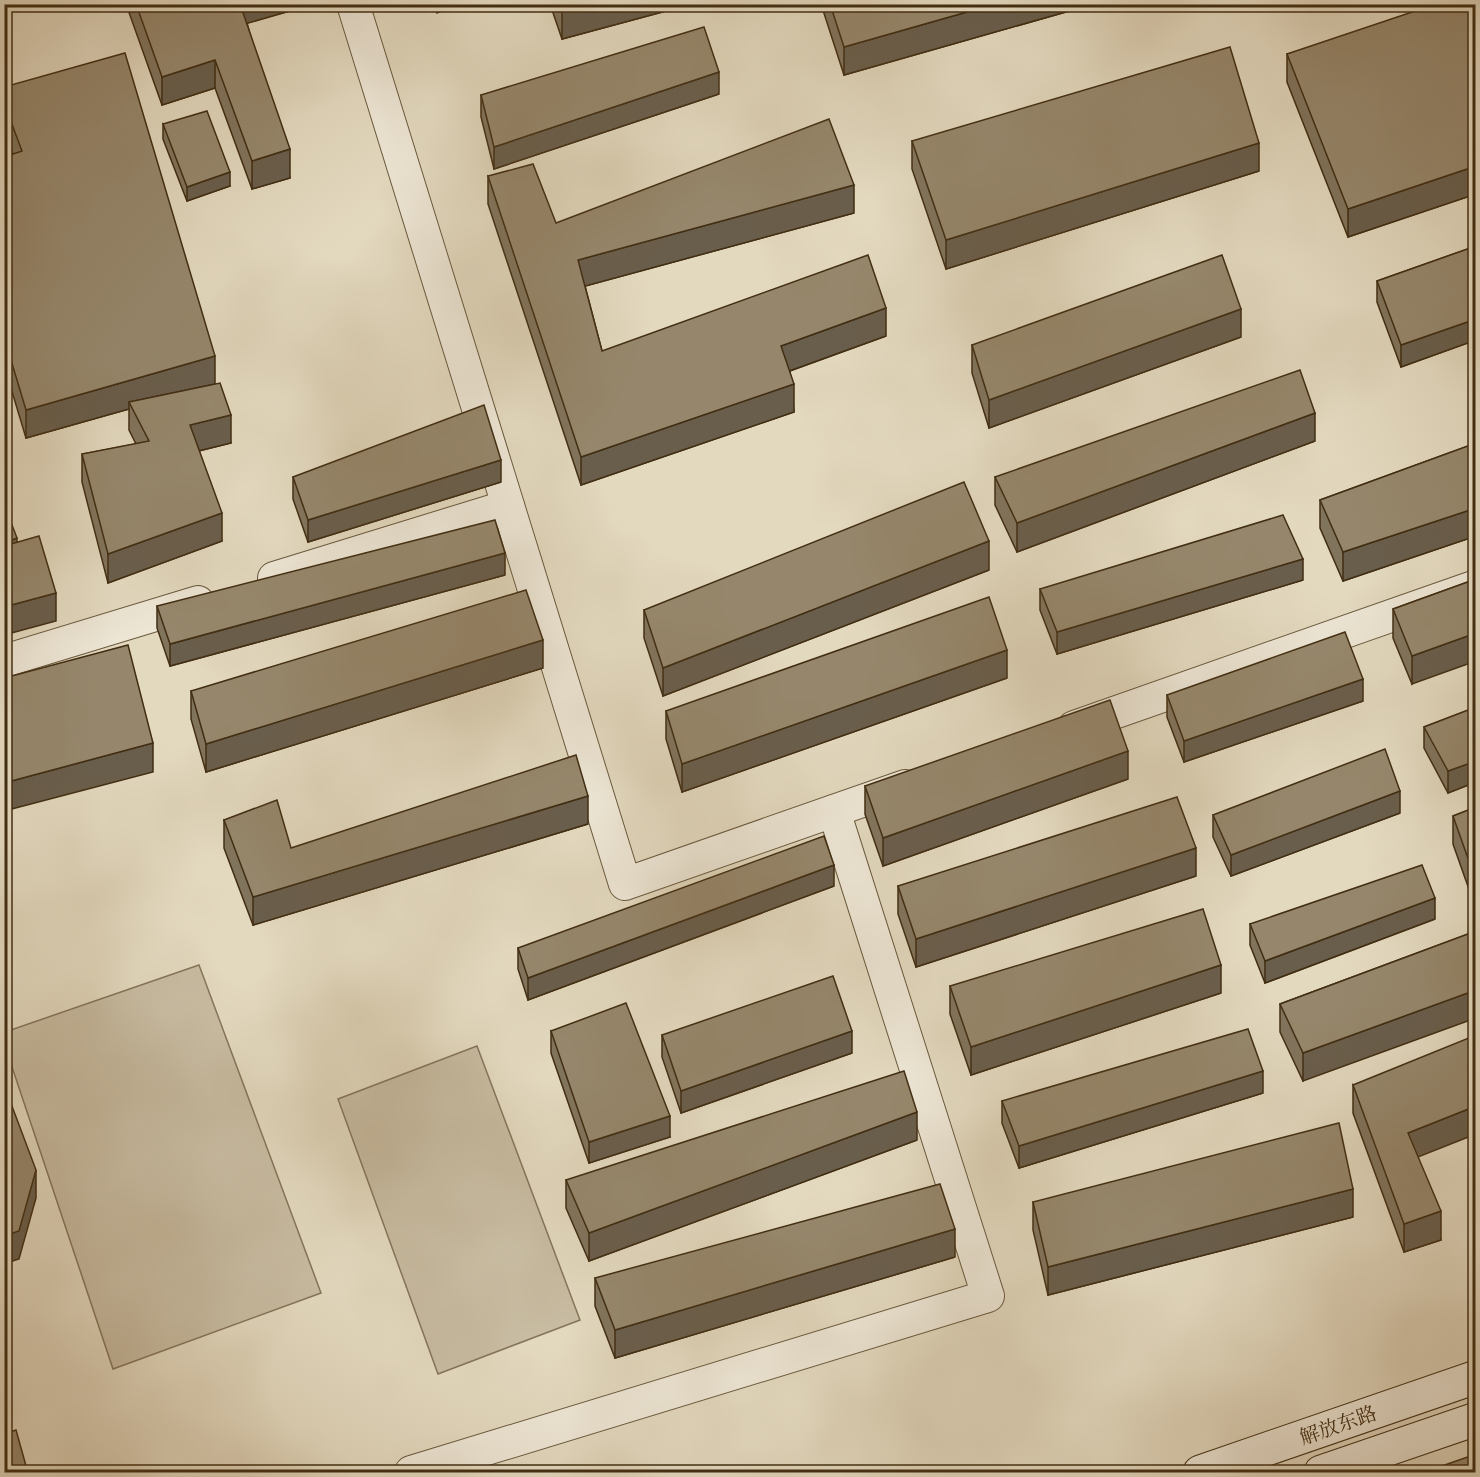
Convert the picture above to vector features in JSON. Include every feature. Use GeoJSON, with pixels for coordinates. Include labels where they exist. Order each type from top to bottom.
{"type":"FeatureCollection","features":[{"type":"Feature","properties":{"kind":"main road","name":"解放东路"},"geometry":{"type":"LineString","coordinates":[[1200,1473],[1476,1377]]}},
{"type":"Feature","properties":{"kind":"main road","name":"解放东路"},"geometry":{"type":"LineString","coordinates":[[1321,1473],[1476,1419]]}},
{"type":"Feature","properties":{"kind":"street"},"geometry":{"type":"LineString","coordinates":[[353,4],[625,884],[935,776]]}},
{"type":"Feature","properties":{"kind":"street"},"geometry":{"type":"LineString","coordinates":[[4,661],[508,506]]}},
{"type":"Feature","properties":{"kind":"street"},"geometry":{"type":"LineString","coordinates":[[1048,736],[1476,586]]}},
{"type":"Feature","properties":{"kind":"street"},"geometry":{"type":"LineString","coordinates":[[411,1473],[988,1296],[834,811]]}},
{"type":"Feature","properties":{"kind":"shaded area"},"geometry":{"type":"Polygon","coordinates":[[[199,965],[321,1293],[113,1369],[5,1046],[5,1032],[199,965]]]}},
{"type":"Feature","properties":{"kind":"shaded area"},"geometry":{"type":"Polygon","coordinates":[[[477,1046],[580,1320],[438,1374],[338,1099],[477,1046]]]}},
{"type":"Feature","properties":{"kind":"building"},"geometry":{"type":"Polygon","coordinates":[[[136,4],[240,4],[290,149],[252,161],[215,60],[162,77],[136,4]]]}},
{"type":"Feature","properties":{"kind":"building"},"geometry":{"type":"Polygon","coordinates":[[[560,4],[585,4],[562,11],[560,4]]]}},
{"type":"Feature","properties":{"kind":"building"},"geometry":{"type":"Polygon","coordinates":[[[830,4],[995,4],[844,47],[830,4]]]}},
{"type":"Feature","properties":{"kind":"building"},"geometry":{"type":"Polygon","coordinates":[[[1436,4],[1465,4],[1476,32],[1476,166],[1348,209],[1287,54],[1436,4]]]}},
{"type":"Feature","properties":{"kind":"building"},"geometry":{"type":"Polygon","coordinates":[[[704,27],[719,72],[494,147],[481,95],[704,27]]]}},
{"type":"Feature","properties":{"kind":"building"},"geometry":{"type":"Polygon","coordinates":[[[1230,47],[1259,143],[946,240],[912,141],[1230,47]]]}},
{"type":"Feature","properties":{"kind":"building"},"geometry":{"type":"Polygon","coordinates":[[[125,53],[215,356],[26,410],[4,337],[4,157],[22,151],[4,103],[4,87],[125,53]]]}},
{"type":"Feature","properties":{"kind":"building"},"geometry":{"type":"Polygon","coordinates":[[[207,111],[230,172],[187,187],[163,124],[207,111]]]}},
{"type":"Feature","properties":{"kind":"building"},"geometry":{"type":"Polygon","coordinates":[[[829,119],[854,185],[578,260],[602,351],[868,255],[886,308],[781,346],[794,384],[581,457],[488,176],[533,164],[556,223],[829,119]]]}},
{"type":"Feature","properties":{"kind":"building"},"geometry":{"type":"Polygon","coordinates":[[[1476,246],[1476,319],[1401,345],[1377,281],[1476,246]]]}},
{"type":"Feature","properties":{"kind":"building"},"geometry":{"type":"Polygon","coordinates":[[[1222,255],[1241,309],[989,400],[972,345],[1222,255]]]}},
{"type":"Feature","properties":{"kind":"building"},"geometry":{"type":"Polygon","coordinates":[[[1300,370],[1315,413],[1017,523],[995,477],[1300,370]]]}},
{"type":"Feature","properties":{"kind":"building"},"geometry":{"type":"Polygon","coordinates":[[[220,383],[231,415],[190,425],[222,513],[108,554],[82,454],[149,441],[129,402],[220,383]]]}},
{"type":"Feature","properties":{"kind":"building"},"geometry":{"type":"Polygon","coordinates":[[[484,405],[501,460],[308,520],[293,477],[484,405]]]}},
{"type":"Feature","properties":{"kind":"building"},"geometry":{"type":"Polygon","coordinates":[[[1476,443],[1476,508],[1343,552],[1320,500],[1476,443]]]}},
{"type":"Feature","properties":{"kind":"building"},"geometry":{"type":"Polygon","coordinates":[[[964,482],[989,541],[663,668],[644,610],[964,482]]]}},
{"type":"Feature","properties":{"kind":"building"},"geometry":{"type":"Polygon","coordinates":[[[4,504],[17,538],[4,543],[4,504]]]}},
{"type":"Feature","properties":{"kind":"building"},"geometry":{"type":"Polygon","coordinates":[[[1283,515],[1303,559],[1057,632],[1040,589],[1283,515]]]}},
{"type":"Feature","properties":{"kind":"building"},"geometry":{"type":"Polygon","coordinates":[[[495,520],[505,553],[170,644],[157,606],[495,520]]]}},
{"type":"Feature","properties":{"kind":"building"},"geometry":{"type":"Polygon","coordinates":[[[39,536],[56,593],[4,607],[4,546],[39,536]]]}},
{"type":"Feature","properties":{"kind":"building"},"geometry":{"type":"Polygon","coordinates":[[[1476,579],[1476,633],[1412,656],[1393,609],[1476,579]]]}},
{"type":"Feature","properties":{"kind":"building"},"geometry":{"type":"Polygon","coordinates":[[[526,590],[543,640],[206,744],[191,691],[526,590]]]}},
{"type":"Feature","properties":{"kind":"building"},"geometry":{"type":"Polygon","coordinates":[[[989,597],[1007,650],[682,764],[666,711],[989,597]]]}},
{"type":"Feature","properties":{"kind":"building"},"geometry":{"type":"Polygon","coordinates":[[[1345,632],[1363,679],[1184,741],[1167,695],[1345,632]]]}},
{"type":"Feature","properties":{"kind":"building"},"geometry":{"type":"Polygon","coordinates":[[[128,645],[153,743],[4,783],[4,678],[128,645]]]}},
{"type":"Feature","properties":{"kind":"building"},"geometry":{"type":"Polygon","coordinates":[[[1110,700],[1128,751],[883,838],[865,786],[1110,700]]]}},
{"type":"Feature","properties":{"kind":"building"},"geometry":{"type":"Polygon","coordinates":[[[1476,707],[1476,761],[1448,771],[1424,727],[1476,707]]]}},
{"type":"Feature","properties":{"kind":"building"},"geometry":{"type":"Polygon","coordinates":[[[1385,749],[1400,791],[1231,855],[1213,815],[1385,749]]]}},
{"type":"Feature","properties":{"kind":"building"},"geometry":{"type":"Polygon","coordinates":[[[576,755],[588,796],[253,897],[224,820],[277,800],[291,848],[576,755]]]}},
{"type":"Feature","properties":{"kind":"building"},"geometry":{"type":"Polygon","coordinates":[[[1177,797],[1196,848],[916,939],[898,886],[1177,797]]]}},
{"type":"Feature","properties":{"kind":"building"},"geometry":{"type":"Polygon","coordinates":[[[1476,807],[1476,881],[1453,816],[1476,807]]]}},
{"type":"Feature","properties":{"kind":"building"},"geometry":{"type":"Polygon","coordinates":[[[824,836],[834,865],[528,978],[518,948],[824,836]]]}},
{"type":"Feature","properties":{"kind":"building"},"geometry":{"type":"Polygon","coordinates":[[[1422,865],[1435,898],[1265,961],[1250,924],[1422,865]]]}},
{"type":"Feature","properties":{"kind":"building"},"geometry":{"type":"Polygon","coordinates":[[[1203,909],[1221,965],[971,1047],[950,986],[1203,909]]]}},
{"type":"Feature","properties":{"kind":"building"},"geometry":{"type":"Polygon","coordinates":[[[1476,931],[1476,990],[1303,1053],[1280,1004],[1476,931]]]}},
{"type":"Feature","properties":{"kind":"building"},"geometry":{"type":"Polygon","coordinates":[[[833,976],[852,1031],[681,1091],[662,1035],[833,976]]]}},
{"type":"Feature","properties":{"kind":"building"},"geometry":{"type":"Polygon","coordinates":[[[626,1003],[670,1116],[589,1142],[551,1031],[626,1003]]]}},
{"type":"Feature","properties":{"kind":"building"},"geometry":{"type":"Polygon","coordinates":[[[1248,1029],[1263,1071],[1019,1146],[1002,1101],[1248,1029]]]}},
{"type":"Feature","properties":{"kind":"building"},"geometry":{"type":"Polygon","coordinates":[[[1476,1035],[1476,1106],[1408,1133],[1441,1211],[1404,1224],[1353,1085],[1476,1035]]]}},
{"type":"Feature","properties":{"kind":"building"},"geometry":{"type":"Polygon","coordinates":[[[904,1071],[917,1112],[589,1233],[566,1180],[904,1071]]]}},
{"type":"Feature","properties":{"kind":"building"},"geometry":{"type":"Polygon","coordinates":[[[4,1085],[36,1170],[19,1231],[4,1236],[4,1085]]]}},
{"type":"Feature","properties":{"kind":"building"},"geometry":{"type":"Polygon","coordinates":[[[1339,1123],[1353,1189],[1048,1267],[1033,1202],[1339,1123]]]}},
{"type":"Feature","properties":{"kind":"building"},"geometry":{"type":"Polygon","coordinates":[[[940,1184],[955,1229],[615,1330],[595,1278],[940,1184]]]}},
{"type":"Feature","properties":{"kind":"building"},"geometry":{"type":"Polygon","coordinates":[[[16,1430],[28,1473],[4,1473],[4,1434],[16,1430]]]}},
{"type":"Feature","properties":{"kind":"building"},"geometry":{"type":"Polygon","coordinates":[[[1476,1454],[1476,1473],[1422,1473],[1476,1454]]]}}]}
